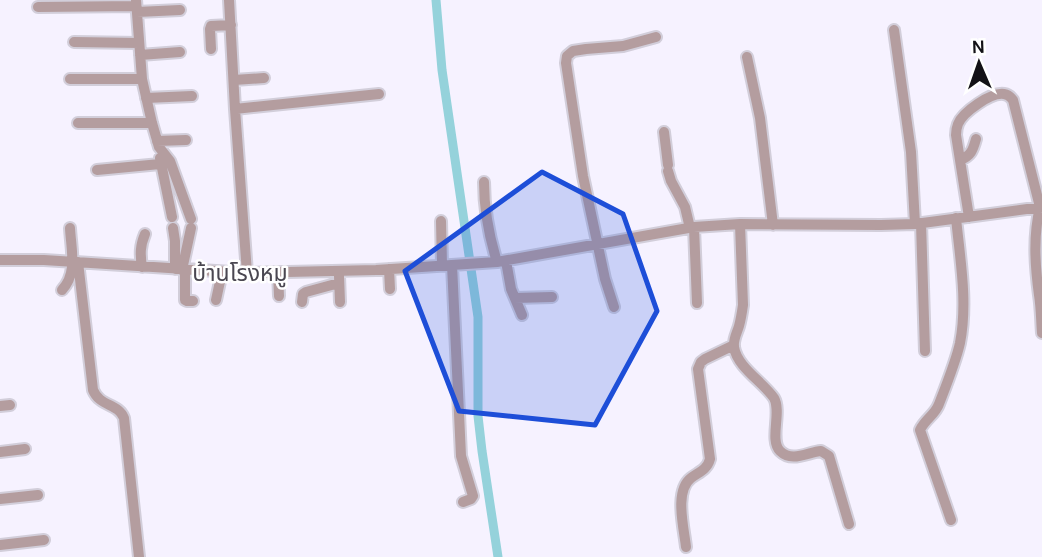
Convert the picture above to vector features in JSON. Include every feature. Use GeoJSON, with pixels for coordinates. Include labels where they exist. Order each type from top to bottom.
{"type":"FeatureCollection","features":[{"type":"Feature","properties":{"kind":"street"},"geometry":{"type":"LineString","coordinates":[[229,0],[247,273]]}},
{"type":"Feature","properties":{"kind":"street"},"geometry":{"type":"LineString","coordinates":[[38,7],[136,6],[180,10]]}},
{"type":"Feature","properties":{"kind":"street"},"geometry":{"type":"LineString","coordinates":[[136,6],[142,79],[152,123],[165,163],[191,224],[181,270]]}},
{"type":"Feature","properties":{"kind":"street"},"geometry":{"type":"LineString","coordinates":[[211,49],[211,26],[231,25]]}},
{"type":"Feature","properties":{"kind":"street"},"geometry":{"type":"LineString","coordinates":[[894,30],[918,223],[925,351]]}},
{"type":"Feature","properties":{"kind":"street"},"geometry":{"type":"LineString","coordinates":[[614,307],[605,279],[583,176],[565,64],[567,56],[573,51],[623,46],[656,37]]}},
{"type":"Feature","properties":{"kind":"street"},"geometry":{"type":"LineString","coordinates":[[74,42],[139,43]]}},
{"type":"Feature","properties":{"kind":"street"},"geometry":{"type":"LineString","coordinates":[[139,55],[180,52]]}},
{"type":"Feature","properties":{"kind":"street"},"geometry":{"type":"LineString","coordinates":[[747,57],[760,118],[773,225]]}},
{"type":"Feature","properties":{"kind":"street"},"geometry":{"type":"LineString","coordinates":[[234,80],[264,78]]}},
{"type":"Feature","properties":{"kind":"street"},"geometry":{"type":"LineString","coordinates":[[71,79],[142,79]]}},
{"type":"Feature","properties":{"kind":"street"},"geometry":{"type":"LineString","coordinates":[[235,110],[379,93]]}},
{"type":"Feature","properties":{"kind":"street"},"geometry":{"type":"LineString","coordinates":[[969,217],[956,135],[959,121],[973,108],[1002,93],[1013,100],[1041,207],[1036,225],[1035,260],[1042,333]]}},
{"type":"Feature","properties":{"kind":"street"},"geometry":{"type":"LineString","coordinates":[[146,98],[192,96]]}},
{"type":"Feature","properties":{"kind":"street"},"geometry":{"type":"LineString","coordinates":[[78,123],[152,123]]}},
{"type":"Feature","properties":{"kind":"street"},"geometry":{"type":"LineString","coordinates":[[664,132],[671,181],[685,207],[692,228],[697,303]]}},
{"type":"Feature","properties":{"kind":"street"},"geometry":{"type":"LineString","coordinates":[[960,160],[971,153],[976,139]]}},
{"type":"Feature","properties":{"kind":"street"},"geometry":{"type":"LineString","coordinates":[[158,144],[186,140]]}},
{"type":"Feature","properties":{"kind":"street"},"geometry":{"type":"LineString","coordinates":[[97,170],[165,163]]}},
{"type":"Feature","properties":{"kind":"street"},"geometry":{"type":"LineString","coordinates":[[165,163],[185,300],[193,301]]}},
{"type":"Feature","properties":{"kind":"street"},"geometry":{"type":"LineString","coordinates":[[484,183],[485,211],[498,262],[522,315]]}},
{"type":"Feature","properties":{"kind":"street"},"geometry":{"type":"LineString","coordinates":[[0,260],[247,273],[388,269],[498,262],[692,228],[740,224],[918,223],[1041,207]]}},
{"type":"Feature","properties":{"kind":"street"},"geometry":{"type":"LineString","coordinates":[[951,520],[920,430],[939,406],[960,342],[964,304],[956,218]]}},
{"type":"Feature","properties":{"kind":"street"},"geometry":{"type":"LineString","coordinates":[[441,220],[447,265],[461,456],[473,496],[463,502]]}},
{"type":"Feature","properties":{"kind":"street"},"geometry":{"type":"LineString","coordinates":[[740,224],[743,305],[735,351],[775,400],[776,443],[780,451],[790,456],[821,451],[829,456],[849,524]]}},
{"type":"Feature","properties":{"kind":"street"},"geometry":{"type":"LineString","coordinates":[[70,228],[93,390],[100,401],[121,411],[124,418],[139,557]]}},
{"type":"Feature","properties":{"kind":"street"},"geometry":{"type":"LineString","coordinates":[[142,267],[140,251],[145,234]]}},
{"type":"Feature","properties":{"kind":"street"},"geometry":{"type":"LineString","coordinates":[[62,290],[71,278],[75,262]]}},
{"type":"Feature","properties":{"kind":"street"},"geometry":{"type":"LineString","coordinates":[[388,269],[390,289]]}},
{"type":"Feature","properties":{"kind":"street"},"geometry":{"type":"LineString","coordinates":[[338,271],[340,302]]}},
{"type":"Feature","properties":{"kind":"street"},"geometry":{"type":"LineString","coordinates":[[216,300],[222,272]]}},
{"type":"Feature","properties":{"kind":"street"},"geometry":{"type":"LineString","coordinates":[[278,272],[279,296]]}},
{"type":"Feature","properties":{"kind":"street"},"geometry":{"type":"LineString","coordinates":[[302,302],[306,292],[339,283]]}},
{"type":"Feature","properties":{"kind":"street"},"geometry":{"type":"LineString","coordinates":[[515,298],[552,297]]}},
{"type":"Feature","properties":{"kind":"street"},"geometry":{"type":"LineString","coordinates":[[687,547],[682,517],[682,491],[690,479],[708,466],[710,459],[698,369],[705,359],[734,345]]}},
{"type":"Feature","properties":{"kind":"street"},"geometry":{"type":"LineString","coordinates":[[0,452],[24,449]]}},
{"type":"Feature","properties":{"kind":"street"},"geometry":{"type":"LineString","coordinates":[[0,499],[37,495]]}},
{"type":"Feature","properties":{"kind":"street"},"geometry":{"type":"LineString","coordinates":[[0,545],[44,540]]}},
{"type":"Feature","properties":{"kind":"highlighted area"},"geometry":{"type":"Polygon","coordinates":[[[542,172],[623,214],[657,311],[595,425],[459,411],[405,271],[542,172]]]}},
{"type":"Feature","properties":{"kind":"waterway"},"geometry":{"type":"LineString","coordinates":[[436,0],[442,70],[478,317],[478,416],[498,557]]}},
{"type":"Feature","properties":{"kind":"district","name":"บ้านโรงหมู"},"geometry":{"type":"Point","coordinates":[240,273]}}]}
